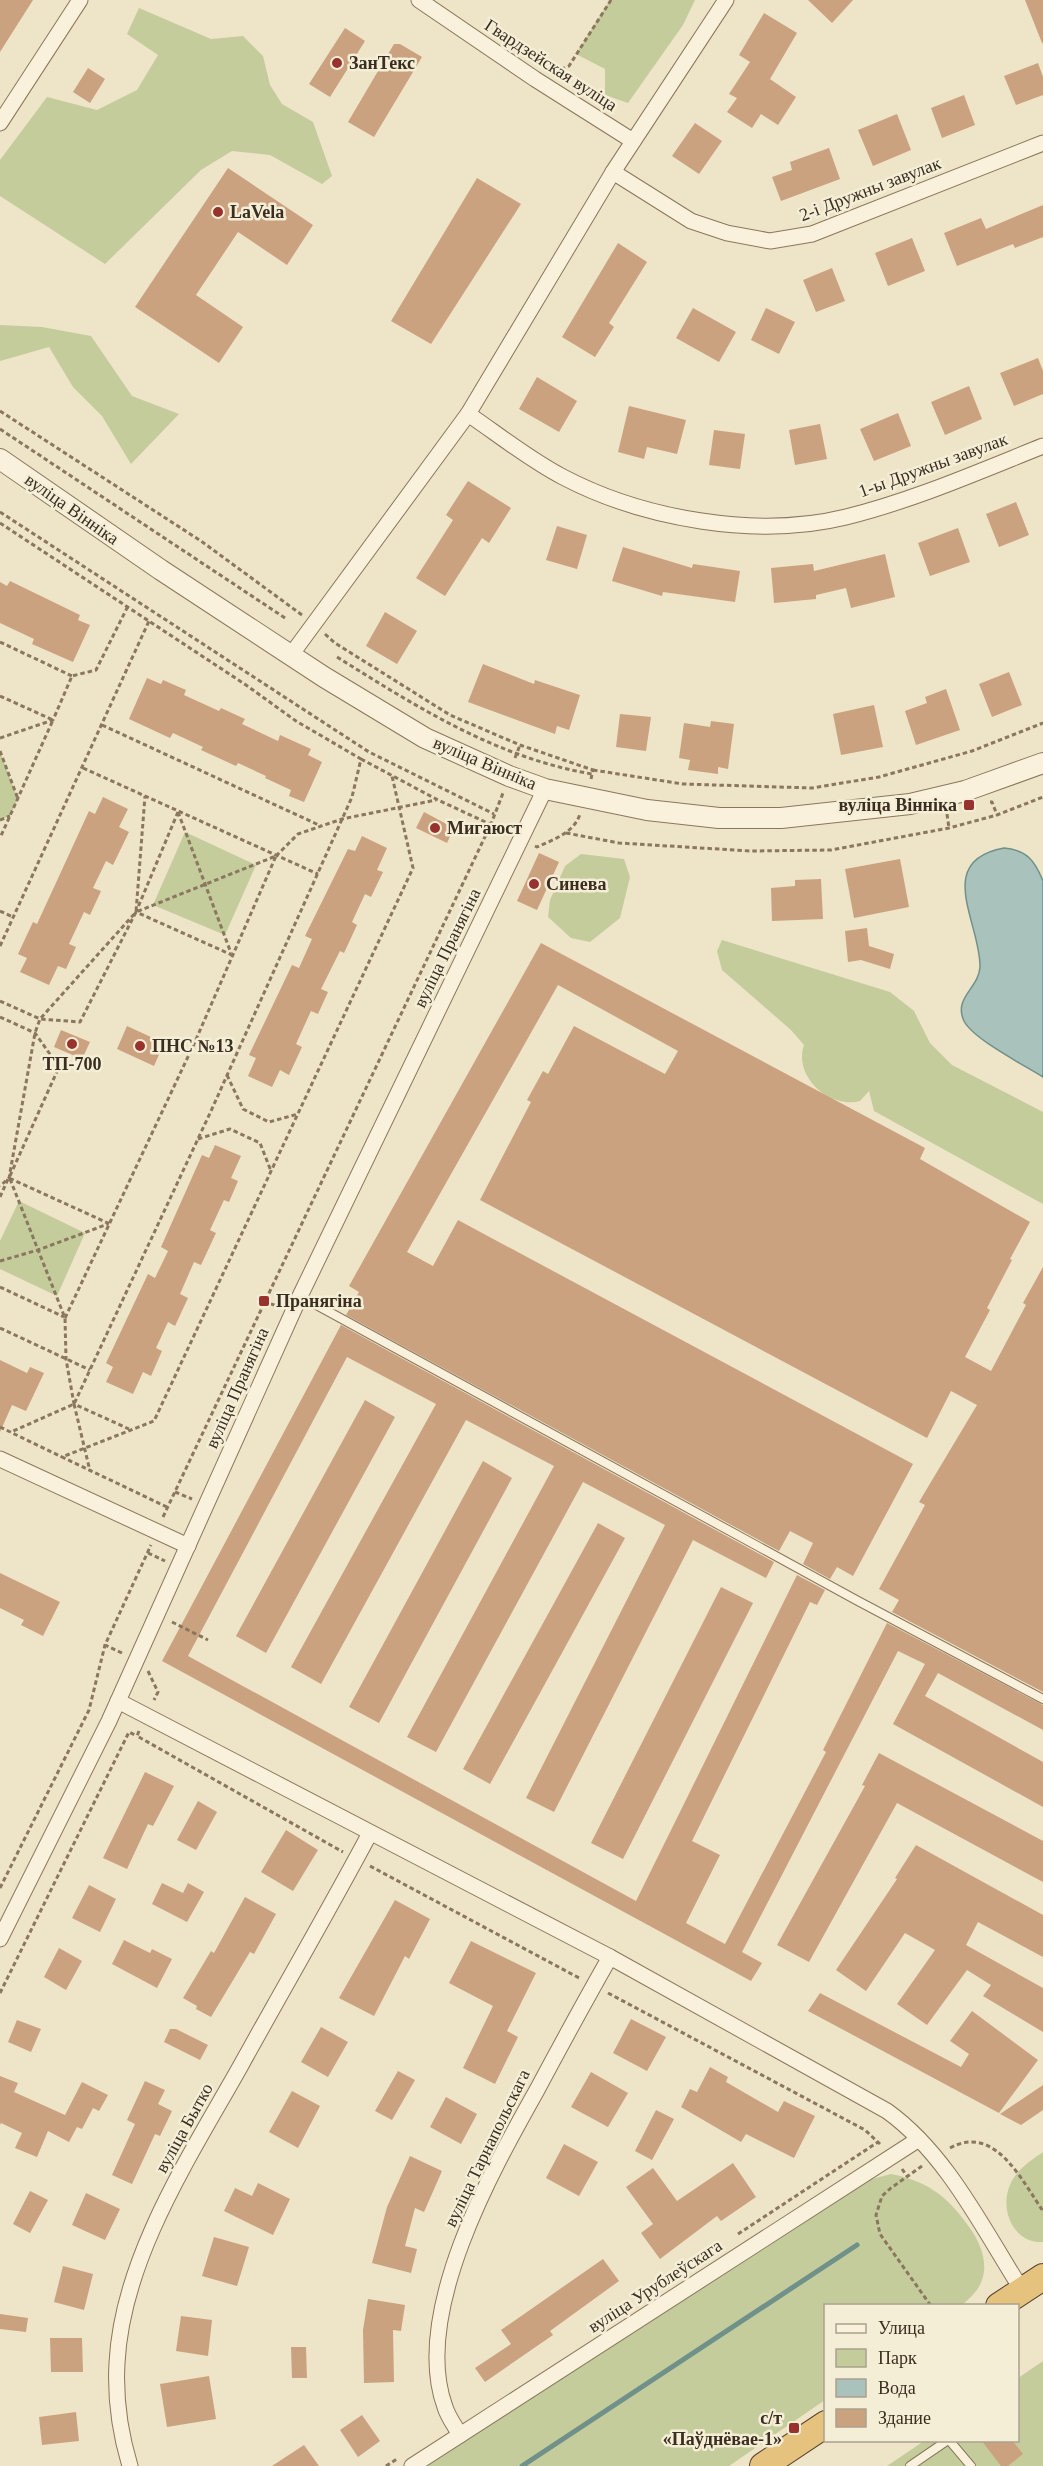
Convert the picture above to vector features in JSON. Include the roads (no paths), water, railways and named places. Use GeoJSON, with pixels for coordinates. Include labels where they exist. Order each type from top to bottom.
{"type":"FeatureCollection","features":[{"type":"Feature","properties":{"kind":"highway"},"geometry":{"type":"LineString","coordinates":[[1002,2304],[1032,2284]]}},
{"type":"Feature","properties":{"kind":"highway"},"geometry":{"type":"LineString","coordinates":[[763,2466],[824,2425]]}},
{"type":"Feature","properties":{"kind":"street"},"geometry":{"type":"LineString","coordinates":[[0,123],[80,0]]}},
{"type":"Feature","properties":{"kind":"street","name":"Гвардзейская вуліца"},"geometry":{"type":"LineString","coordinates":[[419,0],[535,79],[633,141]]}},
{"type":"Feature","properties":{"kind":"street"},"geometry":{"type":"LineString","coordinates":[[291,655],[468,414],[613,172],[726,0]]}},
{"type":"Feature","properties":{"kind":"street","name":"2-і Дружны завулак"},"geometry":{"type":"LineString","coordinates":[[613,172],[691,221],[727,233],[770,241],[812,234],[1043,143]]}},
{"type":"Feature","properties":{"kind":"street","name":"1-ы Дружны завулак"},"geometry":{"type":"LineString","coordinates":[[468,414],[562,477],[646,511],[705,521],[775,527],[844,517],[912,497],[1043,446]]}},
{"type":"Feature","properties":{"kind":"street","name":"вуліца Вінніка"},"geometry":{"type":"LineString","coordinates":[[0,459],[153,565],[291,655],[425,738],[509,776],[545,789],[647,810],[719,818],[781,818],[910,804],[965,791],[1043,763]]}},
{"type":"Feature","properties":{"kind":"street","name":"вуліца Пранягіна"},"geometry":{"type":"LineString","coordinates":[[0,1939],[118,1701],[300,1296],[545,789]]}},
{"type":"Feature","properties":{"kind":"street"},"geometry":{"type":"LineString","coordinates":[[0,1459],[188,1546]]}},
{"type":"Feature","properties":{"kind":"street"},"geometry":{"type":"LineString","coordinates":[[118,1701],[610,1958],[872,2102],[898,2119],[919,2139],[970,2208],[1032,2284]]}},
{"type":"Feature","properties":{"kind":"street","name":"вуліца Бытко"},"geometry":{"type":"LineString","coordinates":[[130,2466],[120,2423],[117,2362],[126,2309],[140,2264],[164,2207],[195,2147],[370,1833]]}},
{"type":"Feature","properties":{"kind":"street","name":"вуліца Тарнапольскага"},"geometry":{"type":"LineString","coordinates":[[460,2435],[445,2408],[438,2374],[440,2329],[450,2281],[466,2232],[492,2174],[610,1958]]}},
{"type":"Feature","properties":{"kind":"street","name":"вуліца Урублеўскага"},"geometry":{"type":"LineString","coordinates":[[412,2466],[919,2139]]}},
{"type":"Feature","properties":{"kind":"lane"},"geometry":{"type":"LineString","coordinates":[[300,1296],[858,1601],[1043,1699]]}},
{"type":"Feature","properties":{"kind":"lane"},"geometry":{"type":"LineString","coordinates":[[910,2466],[946,2442]]}},
{"type":"Feature","properties":{"kind":"lane"},"geometry":{"type":"LineString","coordinates":[[951,2442],[970,2466]]}},
{"type":"Feature","properties":{"kind":"water"},"geometry":{"type":"Polygon","coordinates":[[[1004,848],[1019,851],[1029,858],[1043,881],[1043,1077],[977,1036],[964,1021],[961,1013],[964,999],[976,981],[980,967],[969,914],[965,880],[970,866],[983,855],[1004,848]]]}},
{"type":"Feature","properties":{"kind":"waterway"},"geometry":{"type":"LineString","coordinates":[[522,2466],[857,2245]]}},
{"type":"Feature","properties":{"kind":"place","name":"ЗанТекс"},"geometry":{"type":"Point","coordinates":[337,63]}},
{"type":"Feature","properties":{"kind":"place","name":"LaVela"},"geometry":{"type":"Point","coordinates":[218,212]}},
{"type":"Feature","properties":{"kind":"place","name":"вуліца Вінніка"},"geometry":{"type":"Point","coordinates":[969,805]}},
{"type":"Feature","properties":{"kind":"place","name":"Мигаюст"},"geometry":{"type":"Point","coordinates":[435,828]}},
{"type":"Feature","properties":{"kind":"place","name":"Синева"},"geometry":{"type":"Point","coordinates":[534,884]}},
{"type":"Feature","properties":{"kind":"place","name":"ТП-700"},"geometry":{"type":"Point","coordinates":[72,1044]}},
{"type":"Feature","properties":{"kind":"place","name":"ПНС №13"},"geometry":{"type":"Point","coordinates":[140,1046]}},
{"type":"Feature","properties":{"kind":"place","name":"Пранягіна"},"geometry":{"type":"Point","coordinates":[264,1301]}},
{"type":"Feature","properties":{"kind":"place","name":"с/т «Паўднёвае-1»"},"geometry":{"type":"Point","coordinates":[794,2428]}}]}
